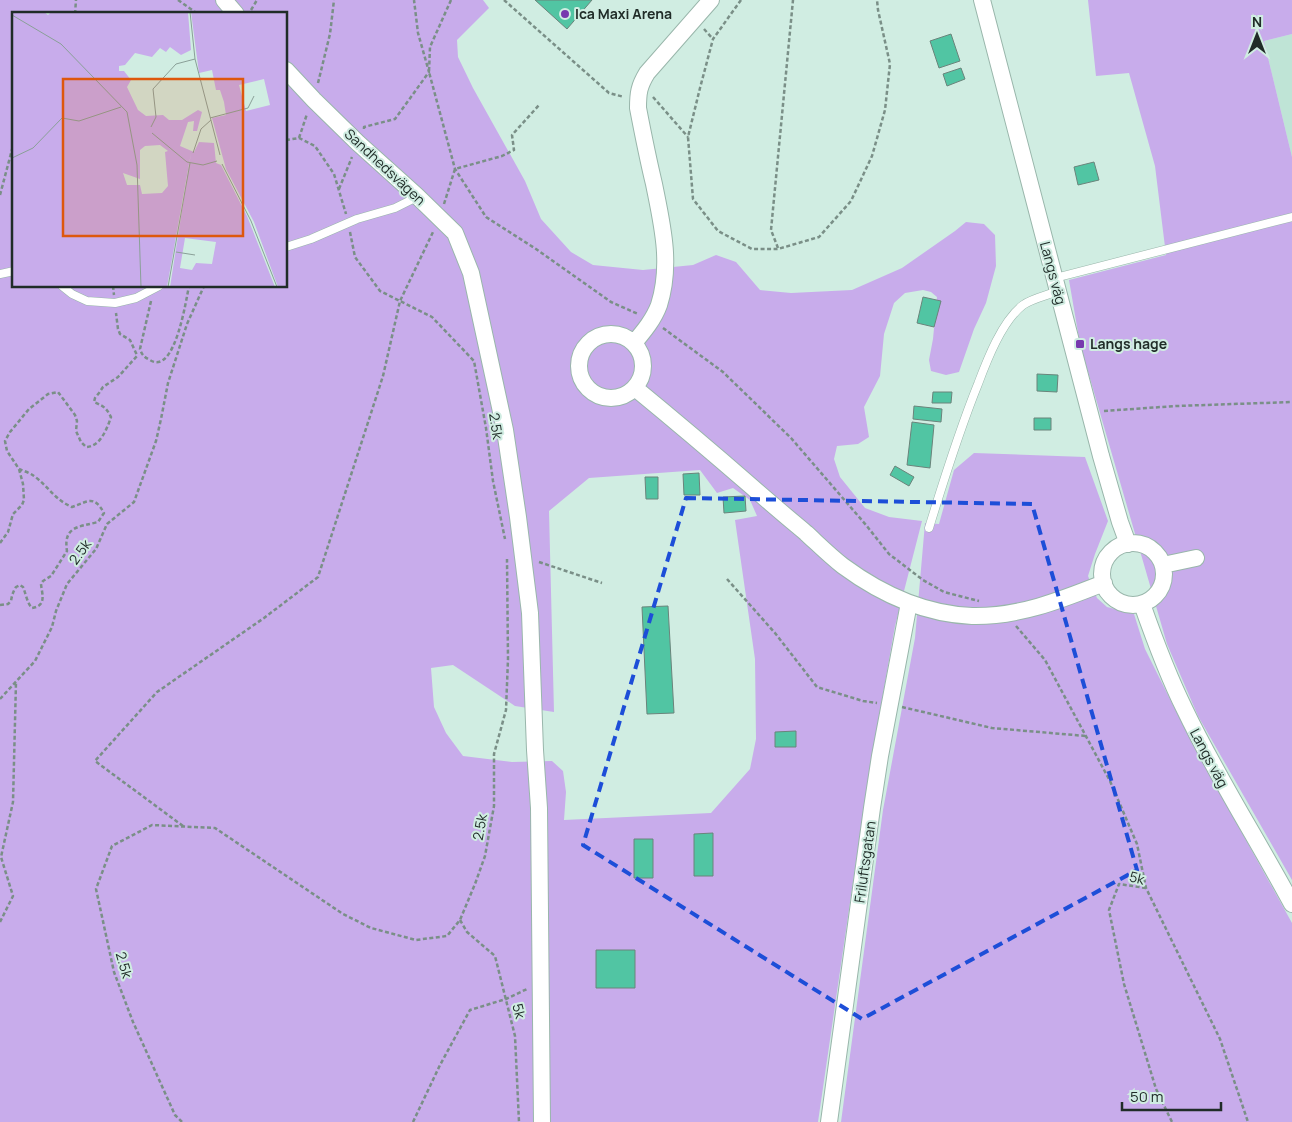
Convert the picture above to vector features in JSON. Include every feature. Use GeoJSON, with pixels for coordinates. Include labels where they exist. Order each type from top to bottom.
{"type":"FeatureCollection","features":[{"type":"Feature","properties":{"kind":"street"},"geometry":{"type":"LineString","coordinates":[[224,0],[234,12]]}},
{"type":"Feature","properties":{"kind":"street"},"geometry":{"type":"LineString","coordinates":[[634,343],[652,320],[659,306],[664,284],[665,250],[664,232],[638,108],[639,90],[647,73],[711,0]]}},
{"type":"Feature","properties":{"kind":"street","name":"Langs väg"},"geometry":{"type":"LineString","coordinates":[[982,0],[1090,412],[1128,544]]}},
{"type":"Feature","properties":{"kind":"street","name":"Sandhedsvägen"},"geometry":{"type":"LineString","coordinates":[[288,72],[358,143],[456,233],[471,273],[505,430],[530,613],[539,808],[542,1122]]}},
{"type":"Feature","properties":{"kind":"street"},"geometry":{"type":"LineString","coordinates":[[610,334],[621,335],[634,343],[640,351],[644,366],[640,380],[635,388],[626,395],[606,398],[596,395],[587,388],[581,379],[578,364],[581,353],[587,344],[600,336],[610,334]]}},
{"type":"Feature","properties":{"kind":"street"},"geometry":{"type":"LineString","coordinates":[[635,388],[842,565],[890,595],[909,603],[956,615],[1004,615],[1048,604],[1104,583]]}},
{"type":"Feature","properties":{"kind":"street"},"geometry":{"type":"LineString","coordinates":[[1128,544],[1148,547],[1157,555],[1163,566],[1164,577],[1161,589],[1153,598],[1142,604],[1128,605],[1117,601],[1109,593],[1104,583],[1103,568],[1107,558],[1115,550],[1128,544]]}},
{"type":"Feature","properties":{"kind":"street"},"geometry":{"type":"LineString","coordinates":[[1163,566],[1196,558]]}},
{"type":"Feature","properties":{"kind":"street","name":"Friluftsgatan"},"geometry":{"type":"LineString","coordinates":[[829,1122],[880,756],[909,603]]}},
{"type":"Feature","properties":{"kind":"street","name":"Langs väg"},"geometry":{"type":"LineString","coordinates":[[1142,604],[1160,656],[1185,711],[1222,782],[1292,904]]}},
{"type":"Feature","properties":{"kind":"lane"},"geometry":{"type":"LineString","coordinates":[[288,246],[349,224],[357,219],[396,208],[417,196]]}},
{"type":"Feature","properties":{"kind":"lane"},"geometry":{"type":"LineString","coordinates":[[929,528],[957,440],[990,354],[1008,321],[1023,305],[1057,285],[1292,218]]}},
{"type":"Feature","properties":{"kind":"lane"},"geometry":{"type":"LineString","coordinates":[[64,288],[87,301],[115,303],[136,298],[155,288]]}},
{"type":"Feature","properties":{"kind":"path"},"geometry":{"type":"LineString","coordinates":[[178,0],[195,12]]}},
{"type":"Feature","properties":{"kind":"path"},"geometry":{"type":"LineString","coordinates":[[249,12],[257,0]]}},
{"type":"Feature","properties":{"kind":"path"},"geometry":{"type":"LineString","coordinates":[[288,140],[299,138],[314,100],[330,34],[334,0]]}},
{"type":"Feature","properties":{"kind":"path"},"geometry":{"type":"LineString","coordinates":[[414,0],[418,33],[455,169],[486,216],[612,302],[652,320],[723,372],[791,438],[889,554],[923,580],[944,592],[980,601]]}},
{"type":"Feature","properties":{"kind":"path"},"geometry":{"type":"LineString","coordinates":[[338,190],[364,127],[395,119],[429,72],[430,47],[450,0]]}},
{"type":"Feature","properties":{"kind":"path"},"geometry":{"type":"LineString","coordinates":[[504,0],[609,93],[621,97],[639,90],[688,138]]}},
{"type":"Feature","properties":{"kind":"path"},"geometry":{"type":"LineString","coordinates":[[741,0],[713,39],[688,138],[693,199],[718,232],[752,249],[778,249],[819,236],[851,201],[872,156],[884,110],[890,64],[877,0]]}},
{"type":"Feature","properties":{"kind":"path"},"geometry":{"type":"LineString","coordinates":[[778,249],[770,230],[793,0]]}},
{"type":"Feature","properties":{"kind":"path"},"geometry":{"type":"LineString","coordinates":[[455,169],[502,156],[514,150],[512,136],[540,104]]}},
{"type":"Feature","properties":{"kind":"path","name":"2.5k"},"geometry":{"type":"LineString","coordinates":[[299,138],[315,146],[334,174],[349,224],[355,257],[380,291],[432,317],[474,361],[493,481],[506,542]]}},
{"type":"Feature","properties":{"kind":"path"},"geometry":{"type":"LineString","coordinates":[[0,196],[12,150]]}},
{"type":"Feature","properties":{"kind":"path"},"geometry":{"type":"LineString","coordinates":[[184,827],[96,761],[157,692],[264,618],[318,577],[383,376],[400,301],[440,218],[455,169]]}},
{"type":"Feature","properties":{"kind":"path"},"geometry":{"type":"LineString","coordinates":[[0,543],[8,532],[13,514],[19,509],[24,500],[23,484],[19,469],[7,451],[5,440],[29,409],[48,394],[58,392],[75,415],[77,421],[76,431],[81,442],[86,447],[95,444],[105,432],[111,417],[102,405],[94,402],[95,398],[102,387],[125,371],[137,356],[130,340],[120,334],[118,329],[113,288]]}},
{"type":"Feature","properties":{"kind":"path"},"geometry":{"type":"LineString","coordinates":[[157,288],[140,348],[142,354],[153,362],[164,360],[174,345],[181,324],[189,288]]}},
{"type":"Feature","properties":{"kind":"path","name":"2.5k"},"geometry":{"type":"LineString","coordinates":[[0,699],[35,662],[52,627],[67,584],[96,549],[107,524],[134,502],[156,441],[168,382],[187,324],[203,288]]}},
{"type":"Feature","properties":{"kind":"path"},"geometry":{"type":"LineString","coordinates":[[1090,412],[1176,406],[1292,402]]}},
{"type":"Feature","properties":{"kind":"path"},"geometry":{"type":"LineString","coordinates":[[0,605],[8,604],[16,587],[20,586],[23,587],[28,598],[28,604],[32,608],[40,605],[44,595],[41,584],[52,576],[67,552],[68,533],[77,527],[98,522],[104,513],[96,502],[90,500],[72,507],[64,503],[33,476],[19,469]]}},
{"type":"Feature","properties":{"kind":"path","name":"2.5k"},"geometry":{"type":"LineString","coordinates":[[182,1122],[175,1115],[133,1022],[114,972],[96,889],[112,846],[152,825],[215,828],[343,914],[371,928],[416,940],[447,936],[460,920],[485,856],[494,806],[494,754],[506,710],[508,659],[507,551]]}},
{"type":"Feature","properties":{"kind":"path"},"geometry":{"type":"LineString","coordinates":[[523,556],[602,583]]}},
{"type":"Feature","properties":{"kind":"path"},"geometry":{"type":"LineString","coordinates":[[1004,615],[1018,628],[1045,660],[1110,781],[1137,844],[1146,888]]}},
{"type":"Feature","properties":{"kind":"path"},"geometry":{"type":"LineString","coordinates":[[0,922],[13,896],[1,857],[13,802],[16,681]]}},
{"type":"Feature","properties":{"kind":"path","name":"5k"},"geometry":{"type":"LineString","coordinates":[[1172,1122],[1156,1089],[1124,984],[1109,910],[1119,884],[1146,888],[1220,1039],[1248,1122]]}},
{"type":"Feature","properties":{"kind":"path","name":"5k"},"geometry":{"type":"LineString","coordinates":[[460,920],[467,932],[496,956],[515,1036],[519,1122]]}},
{"type":"Feature","properties":{"kind":"path"},"geometry":{"type":"LineString","coordinates":[[413,1122],[440,1065],[470,1010],[506,999],[541,983]]}},
{"type":"Feature","properties":{"kind":"highlighted area"},"geometry":{"type":"Polygon","coordinates":[[[686,498],[1032,504],[1137,870],[862,1019],[583,845],[686,498]]]}},
{"type":"Feature","properties":{"kind":"shaded area"},"geometry":{"type":"Polygon","coordinates":[[[0,0],[483,0],[489,8],[457,40],[458,57],[473,88],[525,181],[541,219],[571,252],[593,265],[643,270],[693,265],[716,255],[736,262],[760,290],[791,293],[852,290],[902,268],[966,222],[984,224],[995,235],[996,266],[986,303],[974,329],[959,372],[946,375],[931,371],[929,360],[937,297],[931,292],[923,290],[905,293],[894,303],[884,334],[880,376],[864,407],[869,437],[858,444],[837,446],[834,459],[840,477],[865,508],[889,517],[922,521],[895,626],[868,779],[818,1122],[0,1122],[0,0]],[[700,470],[589,478],[549,511],[554,712],[515,706],[453,665],[431,668],[434,707],[446,733],[463,756],[512,762],[552,761],[563,771],[566,792],[564,820],[711,813],[750,769],[756,739],[755,659],[735,520],[757,516],[750,500],[733,488],[717,493],[700,470]]]}},
{"type":"Feature","properties":{"kind":"shaded area"},"geometry":{"type":"Polygon","coordinates":[[[1088,0],[1292,0],[1292,34],[1264,41],[1292,157],[1292,880],[1198,716],[1167,644],[1080,344],[1069,280],[1166,255],[1155,166],[1129,73],[1096,76],[1088,0]]]}},
{"type":"Feature","properties":{"kind":"shaded area"},"geometry":{"type":"Polygon","coordinates":[[[1292,34],[1292,157],[1264,41],[1292,34]]]}},
{"type":"Feature","properties":{"kind":"shaded area"},"geometry":{"type":"Polygon","coordinates":[[[974,453],[1085,457],[1108,521],[1088,576],[1097,598],[1107,607],[1134,614],[1145,649],[1191,741],[1292,923],[1292,1122],[841,1122],[883,810],[915,638],[925,523],[939,524],[954,470],[974,453]]]}},
{"type":"Feature","properties":{"kind":"building","name":"Ica Maxi Arena"},"geometry":{"type":"Polygon","coordinates":[[[535,0],[592,0],[567,29],[535,0]]]}},
{"type":"Feature","properties":{"kind":"building"},"geometry":{"type":"Polygon","coordinates":[[[951,34],[960,61],[939,68],[930,41],[951,34]]]}},
{"type":"Feature","properties":{"kind":"building"},"geometry":{"type":"Polygon","coordinates":[[[961,68],[965,79],[947,86],[943,74],[961,68]]]}},
{"type":"Feature","properties":{"kind":"building"},"geometry":{"type":"Polygon","coordinates":[[[1094,162],[1099,180],[1078,185],[1074,167],[1094,162]]]}},
{"type":"Feature","properties":{"kind":"building"},"geometry":{"type":"Polygon","coordinates":[[[923,297],[941,301],[934,327],[917,323],[923,297]]]}},
{"type":"Feature","properties":{"kind":"building"},"geometry":{"type":"Polygon","coordinates":[[[1037,374],[1058,375],[1057,392],[1037,391],[1037,374]]]}},
{"type":"Feature","properties":{"kind":"building"},"geometry":{"type":"Polygon","coordinates":[[[933,392],[952,392],[951,403],[932,403],[933,392]]]}},
{"type":"Feature","properties":{"kind":"building"},"geometry":{"type":"Polygon","coordinates":[[[914,406],[942,409],[941,422],[913,419],[914,406]]]}},
{"type":"Feature","properties":{"kind":"building"},"geometry":{"type":"Polygon","coordinates":[[[1034,418],[1051,418],[1051,430],[1034,430],[1034,418]]]}},
{"type":"Feature","properties":{"kind":"building"},"geometry":{"type":"Polygon","coordinates":[[[912,422],[934,425],[930,468],[907,465],[912,422]]]}},
{"type":"Feature","properties":{"kind":"building"},"geometry":{"type":"Polygon","coordinates":[[[895,466],[914,477],[909,486],[890,475],[895,466]]]}},
{"type":"Feature","properties":{"kind":"building"},"geometry":{"type":"Polygon","coordinates":[[[699,473],[700,495],[684,495],[683,474],[699,473]]]}},
{"type":"Feature","properties":{"kind":"building"},"geometry":{"type":"Polygon","coordinates":[[[645,477],[658,477],[658,499],[646,499],[645,477]]]}},
{"type":"Feature","properties":{"kind":"building"},"geometry":{"type":"Polygon","coordinates":[[[745,496],[746,511],[724,513],[723,497],[745,496]]]}},
{"type":"Feature","properties":{"kind":"building"},"geometry":{"type":"Polygon","coordinates":[[[668,606],[674,713],[647,714],[642,607],[668,606]]]}},
{"type":"Feature","properties":{"kind":"building"},"geometry":{"type":"Polygon","coordinates":[[[796,731],[796,747],[775,747],[775,732],[796,731]]]}},
{"type":"Feature","properties":{"kind":"building"},"geometry":{"type":"Polygon","coordinates":[[[713,833],[713,876],[694,876],[694,834],[713,833]]]}},
{"type":"Feature","properties":{"kind":"building"},"geometry":{"type":"Polygon","coordinates":[[[634,839],[653,839],[653,878],[634,878],[634,839]]]}},
{"type":"Feature","properties":{"kind":"building"},"geometry":{"type":"Polygon","coordinates":[[[596,950],[635,950],[635,988],[596,988],[596,950]]]}},
{"type":"Feature","properties":{"kind":"place","name":"Ica Maxi Arena"},"geometry":{"type":"Point","coordinates":[565,14]}},
{"type":"Feature","properties":{"kind":"place","name":"Langs hage"},"geometry":{"type":"Point","coordinates":[1080,344]}}]}
